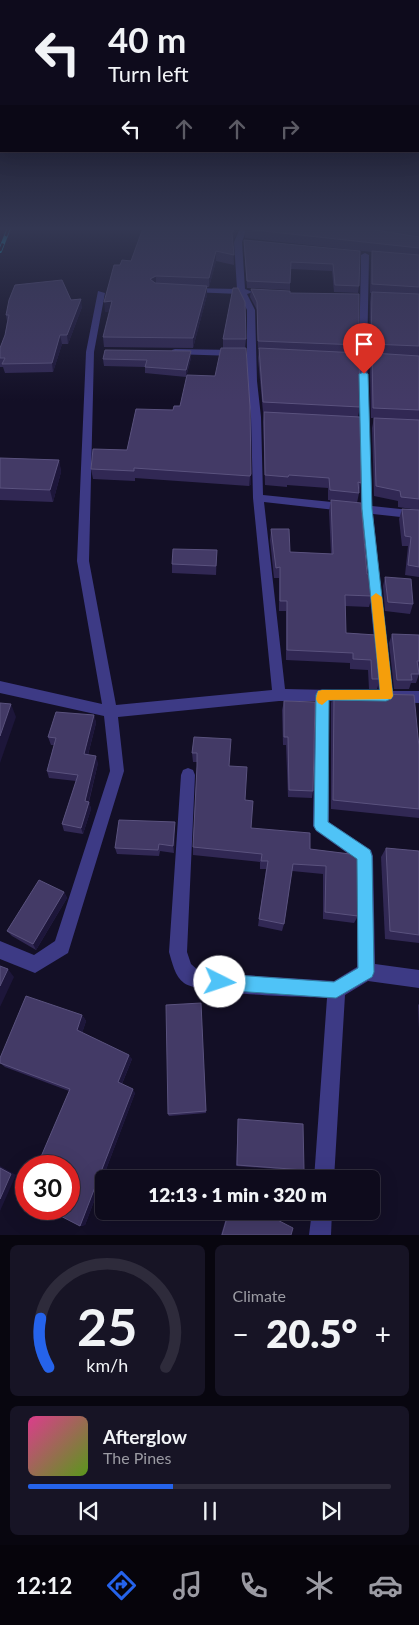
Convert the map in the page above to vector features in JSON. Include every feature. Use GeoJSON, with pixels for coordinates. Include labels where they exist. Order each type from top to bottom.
{"type":"FeatureCollection","features":[{"type":"Feature","properties":{"kind":"street"},"geometry":{"type":"LineString","coordinates":[[241,286],[241,291],[251,310],[257,353],[252,381],[261,417],[258,498],[275,644],[278,695]]}},
{"type":"Feature","properties":{"kind":"street"},"geometry":{"type":"LineString","coordinates":[[365,286],[363,359],[367,509],[386,696]]}},
{"type":"Feature","properties":{"kind":"street"},"geometry":{"type":"LineString","coordinates":[[185,290],[260,292]]}},
{"type":"Feature","properties":{"kind":"street"},"geometry":{"type":"LineString","coordinates":[[0,950],[35,964],[62,947],[117,771],[110,712],[83,561],[95,352],[101,293]]}},
{"type":"Feature","properties":{"kind":"street"},"geometry":{"type":"LineString","coordinates":[[166,352],[257,353]]}},
{"type":"Feature","properties":{"kind":"street"},"geometry":{"type":"LineString","coordinates":[[258,498],[419,514]]}},
{"type":"Feature","properties":{"kind":"street"},"geometry":{"type":"LineString","coordinates":[[0,687],[110,712],[278,695],[419,697]]}},
{"type":"Feature","properties":{"kind":"street"},"geometry":{"type":"LineString","coordinates":[[322,695],[321,826],[364,856],[366,972]]}},
{"type":"Feature","properties":{"kind":"street"},"geometry":{"type":"LineString","coordinates":[[188,775],[178,952],[180,963],[188,976],[200,981],[336,990],[366,972],[419,979]]}},
{"type":"Feature","properties":{"kind":"street"},"geometry":{"type":"LineString","coordinates":[[325,1170],[336,990]]}},
{"type":"Feature","properties":{"kind":"street"},"geometry":{"type":"LineString","coordinates":[[320,1235],[321,1220]]}},
{"type":"Feature","properties":{"kind":"building"},"geometry":{"type":"Polygon","coordinates":[[[15,286],[65,286],[71,300],[81,299],[67,335],[60,335],[52,363],[2,364],[5,358],[0,358],[0,348],[9,315],[6,315],[15,286]]]}},
{"type":"Feature","properties":{"kind":"building"},"geometry":{"type":"Polygon","coordinates":[[[108,286],[207,286],[193,338],[103,337],[112,301],[104,302],[108,286]]]}},
{"type":"Feature","properties":{"kind":"building"},"geometry":{"type":"Polygon","coordinates":[[[233,288],[238,288],[245,302],[246,339],[223,339],[233,288]]]}},
{"type":"Feature","properties":{"kind":"building"},"geometry":{"type":"Polygon","coordinates":[[[251,289],[290,291],[290,293],[359,294],[359,345],[258,341],[257,302],[251,289]]]}},
{"type":"Feature","properties":{"kind":"building"},"geometry":{"type":"Polygon","coordinates":[[[372,292],[419,294],[419,346],[371,344],[372,292]]]}},
{"type":"Feature","properties":{"kind":"building"},"geometry":{"type":"Polygon","coordinates":[[[221,348],[246,348],[250,407],[250,476],[134,468],[134,471],[91,469],[93,449],[127,450],[136,409],[173,410],[174,406],[180,406],[187,375],[215,376],[221,348]]]}},
{"type":"Feature","properties":{"kind":"building"},"geometry":{"type":"Polygon","coordinates":[[[259,348],[359,353],[360,407],[263,402],[259,348]]]}},
{"type":"Feature","properties":{"kind":"building"},"geometry":{"type":"Polygon","coordinates":[[[105,350],[191,351],[186,370],[145,367],[147,360],[103,359],[105,350]]]}},
{"type":"Feature","properties":{"kind":"building"},"geometry":{"type":"Polygon","coordinates":[[[372,353],[419,356],[419,410],[373,408],[372,353]]]}},
{"type":"Feature","properties":{"kind":"building"},"geometry":{"type":"Polygon","coordinates":[[[264,412],[360,417],[361,483],[358,482],[359,493],[330,490],[329,478],[265,475],[264,412]]]}},
{"type":"Feature","properties":{"kind":"building"},"geometry":{"type":"Polygon","coordinates":[[[374,418],[419,420],[419,499],[401,497],[400,491],[376,486],[374,418]]]}},
{"type":"Feature","properties":{"kind":"building"},"geometry":{"type":"Polygon","coordinates":[[[0,458],[59,460],[50,490],[0,488],[0,458]]]}},
{"type":"Feature","properties":{"kind":"building"},"geometry":{"type":"Polygon","coordinates":[[[331,500],[361,503],[367,574],[370,574],[372,596],[345,595],[346,633],[376,635],[380,679],[372,679],[371,660],[353,659],[353,653],[287,650],[287,601],[280,601],[280,567],[276,568],[271,529],[289,529],[290,552],[333,554],[331,500]]]}},
{"type":"Feature","properties":{"kind":"building"},"geometry":{"type":"Polygon","coordinates":[[[402,509],[419,510],[419,567],[408,565],[411,537],[405,536],[402,509]]]}},
{"type":"Feature","properties":{"kind":"building"},"geometry":{"type":"Polygon","coordinates":[[[173,549],[217,550],[216,566],[172,564],[173,549]]]}},
{"type":"Feature","properties":{"kind":"building"},"geometry":{"type":"Polygon","coordinates":[[[385,577],[411,579],[413,604],[388,602],[385,577]]]}},
{"type":"Feature","properties":{"kind":"building"},"geometry":{"type":"Polygon","coordinates":[[[392,634],[419,635],[419,661],[417,661],[419,674],[411,674],[412,680],[397,680],[392,634]]]}},
{"type":"Feature","properties":{"kind":"building"},"geometry":{"type":"Polygon","coordinates":[[[334,693],[372,697],[372,694],[414,695],[419,747],[419,809],[333,800],[334,693]]]}},
{"type":"Feature","properties":{"kind":"building"},"geometry":{"type":"Polygon","coordinates":[[[284,701],[315,702],[313,791],[289,790],[288,737],[284,737],[284,701]]]}},
{"type":"Feature","properties":{"kind":"building"},"geometry":{"type":"Polygon","coordinates":[[[0,703],[11,704],[0,736],[0,703]]]}},
{"type":"Feature","properties":{"kind":"building"},"geometry":{"type":"Polygon","coordinates":[[[56,712],[94,715],[84,754],[96,756],[85,801],[89,802],[81,828],[62,824],[78,775],[47,771],[56,738],[48,737],[56,712]]]}},
{"type":"Feature","properties":{"kind":"building"},"geometry":{"type":"Polygon","coordinates":[[[194,737],[231,739],[229,766],[247,767],[245,800],[253,801],[251,828],[310,833],[310,849],[358,855],[358,916],[325,912],[326,866],[293,864],[284,924],[259,919],[268,861],[261,861],[262,854],[193,847],[197,766],[197,753],[192,753],[194,737]]]}},
{"type":"Feature","properties":{"kind":"building"},"geometry":{"type":"Polygon","coordinates":[[[119,820],[175,822],[173,846],[159,844],[158,850],[115,848],[119,820]]]}},
{"type":"Feature","properties":{"kind":"building"},"geometry":{"type":"Polygon","coordinates":[[[386,848],[419,851],[419,935],[390,931],[386,848]]]}},
{"type":"Feature","properties":{"kind":"building"},"geometry":{"type":"Polygon","coordinates":[[[39,880],[64,892],[33,944],[7,931],[39,880]]]}},
{"type":"Feature","properties":{"kind":"building"},"geometry":{"type":"Polygon","coordinates":[[[0,966],[8,969],[0,986],[0,966]]]}},
{"type":"Feature","properties":{"kind":"building"},"geometry":{"type":"Polygon","coordinates":[[[26,996],[82,1015],[77,1030],[129,1055],[118,1082],[133,1089],[102,1170],[95,1170],[95,1187],[80,1226],[68,1220],[80,1220],[80,1155],[42,1155],[70,1089],[0,1063],[0,1058],[26,996]]]}},
{"type":"Feature","properties":{"kind":"building"},"geometry":{"type":"Polygon","coordinates":[[[201,1003],[206,1111],[168,1114],[166,1005],[201,1003]]]}},
{"type":"Feature","properties":{"kind":"building"},"geometry":{"type":"Polygon","coordinates":[[[238,1119],[303,1124],[304,1170],[237,1165],[238,1119]]]}},
{"type":"Feature","properties":{"kind":"building"},"geometry":{"type":"Polygon","coordinates":[[[0,1168],[11,1174],[0,1199],[0,1168]]]}},
{"type":"Feature","properties":{"kind":"building"},"geometry":{"type":"Polygon","coordinates":[[[226,1220],[277,1220],[293,1228],[291,1235],[222,1235],[226,1220]]]}},
{"type":"Feature","properties":{"kind":"slow traffic"},"geometry":{"type":"LineString","coordinates":[[322,699],[322,695],[386,696],[376,597]]}},
{"type":"Feature","properties":{"kind":"route"},"geometry":{"type":"LineString","coordinates":[[220,982],[336,990],[366,972],[364,856],[321,826],[322,695],[386,696],[367,509],[364,374]]}}]}
